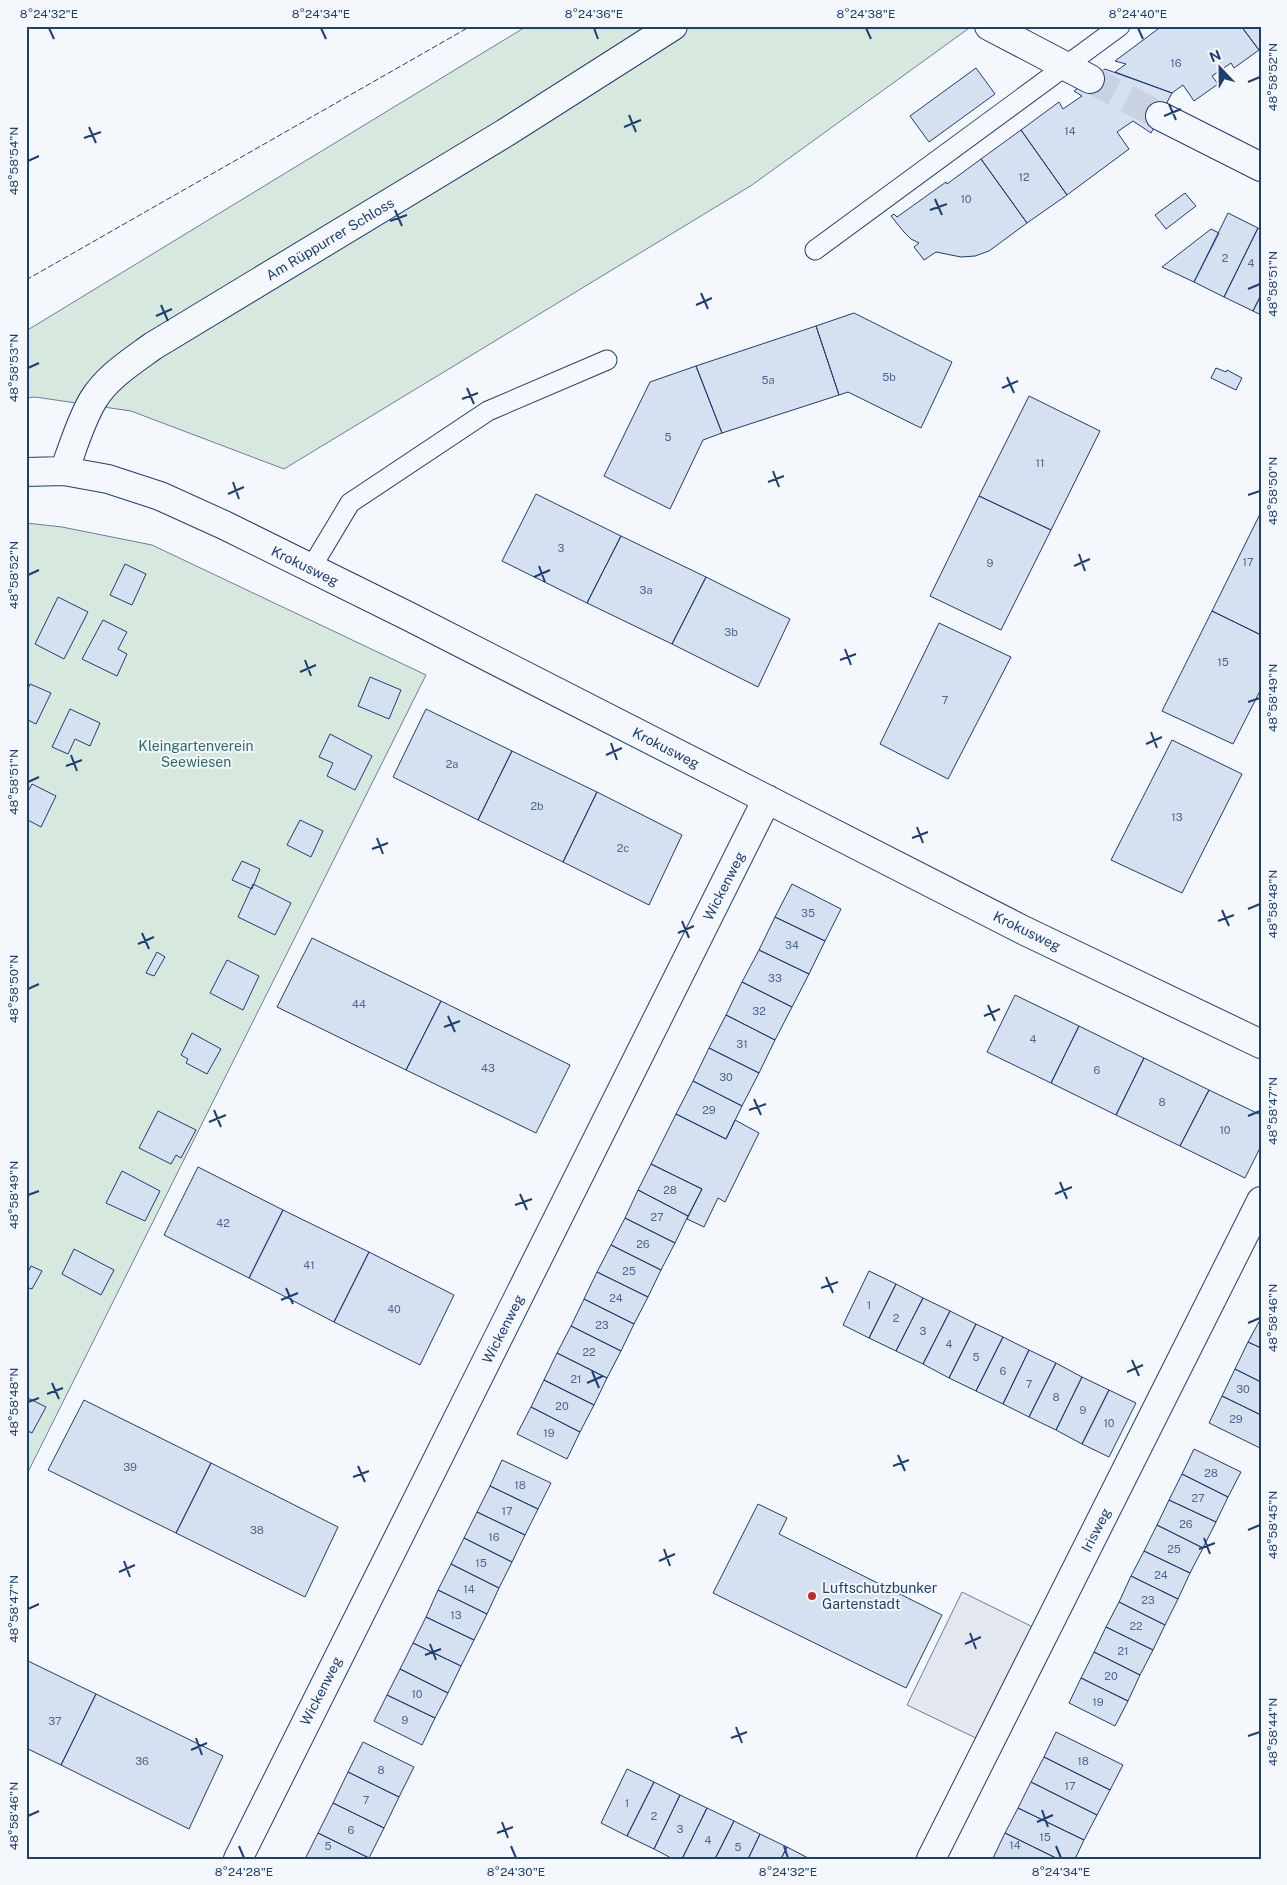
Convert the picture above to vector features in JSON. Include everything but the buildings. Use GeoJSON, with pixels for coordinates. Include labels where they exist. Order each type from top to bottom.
{"type":"FeatureCollection","features":[{"type":"Feature","properties":{"kind":"street","name":"Am Rüppurrer Schloss"},"geometry":{"type":"LineString","coordinates":[[64,472],[83,419],[94,398],[120,370],[152,346],[505,133],[672,26]]}},
{"type":"Feature","properties":{"kind":"street"},"geometry":{"type":"LineString","coordinates":[[989,26],[1090,79]]}},
{"type":"Feature","properties":{"kind":"street"},"geometry":{"type":"LineString","coordinates":[[1160,116],[1261,167]]}},
{"type":"Feature","properties":{"kind":"street"},"geometry":{"type":"LineString","coordinates":[[26,472],[64,472]]}},
{"type":"Feature","properties":{"kind":"street","name":"Krokusweg"},"geometry":{"type":"LineString","coordinates":[[64,472],[108,479],[160,496],[311,568],[1025,931],[1261,1044]]}},
{"type":"Feature","properties":{"kind":"street","name":"Wickenweg"},"geometry":{"type":"LineString","coordinates":[[238,1859],[767,800]]}},
{"type":"Feature","properties":{"kind":"street","name":"Irisweg"},"geometry":{"type":"LineString","coordinates":[[931,1859],[1261,1200]]}},
{"type":"Feature","properties":{"kind":"lane"},"geometry":{"type":"LineString","coordinates":[[815,250],[1120,26]]}},
{"type":"Feature","properties":{"kind":"lane"},"geometry":{"type":"LineString","coordinates":[[311,568],[350,503],[488,411],[607,360]]}},
{"type":"Feature","properties":{"kind":"green space"},"geometry":{"type":"Polygon","coordinates":[[[527,26],[972,26],[752,185],[284,469],[131,411],[35,397],[26,398],[26,331],[527,26]]]}},
{"type":"Feature","properties":{"kind":"green space","name":"Kleingartenverein Seewiesen"},"geometry":{"type":"Polygon","coordinates":[[[26,523],[62,527],[152,545],[426,675],[26,1476],[26,523]]]}},
{"type":"Feature","properties":{"kind":"shaded area"},"geometry":{"type":"Polygon","coordinates":[[[962,1592],[1035,1628],[980,1740],[907,1705],[962,1592]]]}},
{"type":"Feature","properties":{"kind":"tunnel"},"geometry":{"type":"LineString","coordinates":[[1090,79],[1160,116]]}},
{"type":"Feature","properties":{"kind":"fence"},"geometry":{"type":"LineString","coordinates":[[26,280],[471,26]]}},
{"type":"Feature","properties":{"kind":"place","name":"Luftschutzbunker Gartenstadt"},"geometry":{"type":"Point","coordinates":[812,1596]}}]}
